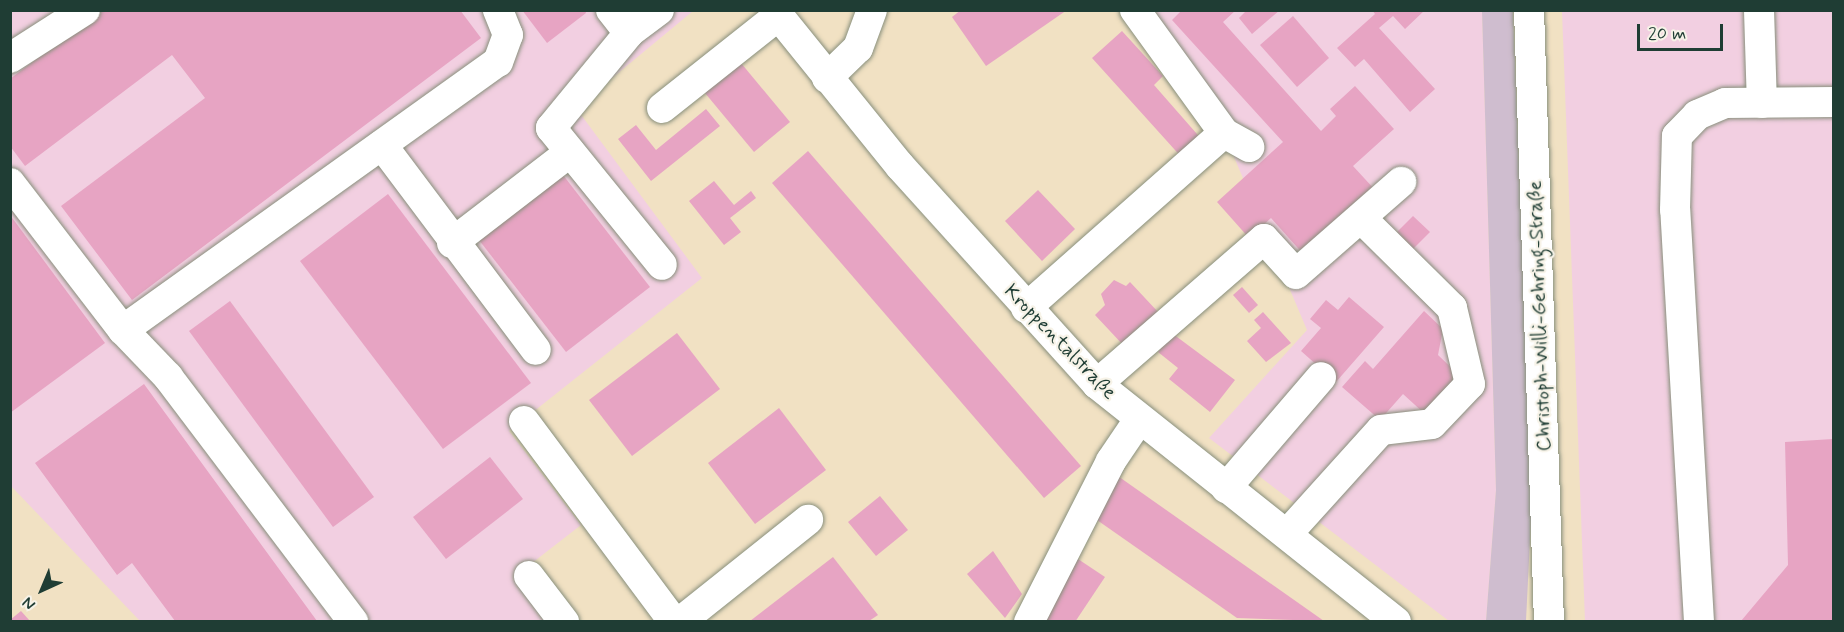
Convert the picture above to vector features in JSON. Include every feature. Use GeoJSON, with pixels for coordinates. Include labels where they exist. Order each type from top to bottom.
{"type":"FeatureCollection","features":[{"type":"Feature","properties":{"kind":"street"},"geometry":{"type":"LineString","coordinates":[[10,58],[85,10]]}},
{"type":"Feature","properties":{"kind":"street"},"geometry":{"type":"LineString","coordinates":[[123,330],[498,62],[508,35],[498,10]]}},
{"type":"Feature","properties":{"kind":"street"},"geometry":{"type":"LineString","coordinates":[[659,10],[620,22],[551,128],[662,265]]}},
{"type":"Feature","properties":{"kind":"street"},"geometry":{"type":"LineString","coordinates":[[826,78],[858,48],[872,10]]}},
{"type":"Feature","properties":{"kind":"street"},"geometry":{"type":"LineString","coordinates":[[1026,308],[1237,140],[1135,10]]}},
{"type":"Feature","properties":{"kind":"street","name":"Christoph-Willi-Gehring-Straße"},"geometry":{"type":"LineString","coordinates":[[1529,10],[1550,621]]}},
{"type":"Feature","properties":{"kind":"street"},"geometry":{"type":"LineString","coordinates":[[1760,10],[1762,103]]}},
{"type":"Feature","properties":{"kind":"street"},"geometry":{"type":"LineString","coordinates":[[662,108],[776,13]]}},
{"type":"Feature","properties":{"kind":"street","name":"Kroppentalstraße"},"geometry":{"type":"LineString","coordinates":[[776,13],[826,78],[1026,308],[1097,384],[1138,421],[1287,534],[1396,621]]}},
{"type":"Feature","properties":{"kind":"street"},"geometry":{"type":"LineString","coordinates":[[1699,621],[1675,210],[1677,136],[1697,114],[1725,103],[1833,102]]}},
{"type":"Feature","properties":{"kind":"street"},"geometry":{"type":"LineString","coordinates":[[382,145],[452,243],[536,351]]}},
{"type":"Feature","properties":{"kind":"street"},"geometry":{"type":"LineString","coordinates":[[452,243],[570,152]]}},
{"type":"Feature","properties":{"kind":"street"},"geometry":{"type":"LineString","coordinates":[[1097,384],[1264,239],[1296,274],[1401,182]]}},
{"type":"Feature","properties":{"kind":"street"},"geometry":{"type":"LineString","coordinates":[[10,183],[123,330],[168,377],[353,621]]}},
{"type":"Feature","properties":{"kind":"street"},"geometry":{"type":"LineString","coordinates":[[1287,534],[1381,430],[1432,424],[1470,384],[1452,308],[1361,218]]}},
{"type":"Feature","properties":{"kind":"street"},"geometry":{"type":"LineString","coordinates":[[1226,488],[1321,377]]}},
{"type":"Feature","properties":{"kind":"street"},"geometry":{"type":"LineString","coordinates":[[524,421],[674,621]]}},
{"type":"Feature","properties":{"kind":"street"},"geometry":{"type":"LineString","coordinates":[[1029,621],[1111,460],[1138,421]]}},
{"type":"Feature","properties":{"kind":"street"},"geometry":{"type":"LineString","coordinates":[[680,621],[808,520]]}},
{"type":"Feature","properties":{"kind":"street"},"geometry":{"type":"LineString","coordinates":[[529,576],[564,621]]}},
{"type":"Feature","properties":{"kind":"shaded area"},"geometry":{"type":"Polygon","coordinates":[[[11,11],[693,11],[576,108],[702,278],[509,431],[581,525],[514,577],[548,621],[140,621],[11,486],[11,11]]]}},
{"type":"Feature","properties":{"kind":"shaded area"},"geometry":{"type":"Polygon","coordinates":[[[1143,11],[1482,11],[1496,490],[1486,621],[1449,621],[1209,438],[1307,330],[1229,145],[1143,11]]]}},
{"type":"Feature","properties":{"kind":"shaded area"},"geometry":{"type":"Polygon","coordinates":[[[1482,11],[1513,11],[1532,498],[1526,621],[1486,621],[1496,490],[1482,11]]]}},
{"type":"Feature","properties":{"kind":"shaded area"},"geometry":{"type":"Polygon","coordinates":[[[1562,11],[1833,11],[1833,621],[1585,621],[1562,11]]]}},
{"type":"Feature","properties":{"kind":"building"},"geometry":{"type":"Polygon","coordinates":[[[101,10],[460,10],[481,38],[132,300],[61,206],[205,98],[172,55],[25,166],[10,146],[10,79],[101,10]]]}},
{"type":"Feature","properties":{"kind":"building"},"geometry":{"type":"Polygon","coordinates":[[[522,10],[585,10],[586,13],[547,43],[522,10]]]}},
{"type":"Feature","properties":{"kind":"building"},"geometry":{"type":"Polygon","coordinates":[[[961,10],[1067,10],[986,66],[952,17],[961,10]]]}},
{"type":"Feature","properties":{"kind":"building"},"geometry":{"type":"Polygon","coordinates":[[[1182,10],[1236,10],[1223,22],[1321,131],[1336,116],[1330,109],[1355,86],[1394,129],[1353,166],[1376,191],[1305,256],[1271,218],[1249,238],[1217,202],[1283,142],[1172,20],[1182,10]]]}},
{"type":"Feature","properties":{"kind":"building"},"geometry":{"type":"Polygon","coordinates":[[[1247,10],[1280,10],[1252,34],[1239,18],[1247,10]]]}},
{"type":"Feature","properties":{"kind":"building"},"geometry":{"type":"Polygon","coordinates":[[[1372,10],[1425,10],[1405,29],[1393,16],[1379,28],[1435,89],[1410,112],[1364,59],[1355,67],[1337,48],[1375,14],[1372,10]]]}},
{"type":"Feature","properties":{"kind":"building"},"geometry":{"type":"Polygon","coordinates":[[[1293,16],[1329,58],[1297,87],[1260,45],[1293,16]]]}},
{"type":"Feature","properties":{"kind":"building"},"geometry":{"type":"Polygon","coordinates":[[[1122,31],[1163,76],[1154,85],[1204,142],[1184,160],[1092,58],[1122,31]]]}},
{"type":"Feature","properties":{"kind":"building"},"geometry":{"type":"Polygon","coordinates":[[[736,57],[790,122],[754,152],[700,87],[736,57]]]}},
{"type":"Feature","properties":{"kind":"building"},"geometry":{"type":"Polygon","coordinates":[[[706,109],[720,126],[651,181],[618,139],[636,125],[656,150],[706,109]]]}},
{"type":"Feature","properties":{"kind":"building"},"geometry":{"type":"Polygon","coordinates":[[[808,151],[1081,466],[1044,498],[772,183],[808,151]]]}},
{"type":"Feature","properties":{"kind":"building"},"geometry":{"type":"Polygon","coordinates":[[[563,175],[650,287],[566,352],[479,240],[563,175]]]}},
{"type":"Feature","properties":{"kind":"building"},"geometry":{"type":"Polygon","coordinates":[[[714,181],[734,205],[751,191],[756,198],[730,218],[741,232],[724,245],[689,201],[714,181]]]}},
{"type":"Feature","properties":{"kind":"building"},"geometry":{"type":"Polygon","coordinates":[[[1038,190],[1075,229],[1042,261],[1005,221],[1038,190]]]}},
{"type":"Feature","properties":{"kind":"building"},"geometry":{"type":"Polygon","coordinates":[[[388,194],[531,383],[443,449],[300,261],[388,194]]]}},
{"type":"Feature","properties":{"kind":"building"},"geometry":{"type":"Polygon","coordinates":[[[10,215],[105,343],[10,413],[10,215]]]}},
{"type":"Feature","properties":{"kind":"building"},"geometry":{"type":"Polygon","coordinates":[[[1413,216],[1430,232],[1413,249],[1397,232],[1413,216]]]}},
{"type":"Feature","properties":{"kind":"building"},"geometry":{"type":"Polygon","coordinates":[[[1114,280],[1126,286],[1130,282],[1159,313],[1124,346],[1095,315],[1105,305],[1101,294],[1114,280]]]}},
{"type":"Feature","properties":{"kind":"building"},"geometry":{"type":"Polygon","coordinates":[[[1242,287],[1258,305],[1249,313],[1233,295],[1242,287]]]}},
{"type":"Feature","properties":{"kind":"building"},"geometry":{"type":"Polygon","coordinates":[[[1349,297],[1384,327],[1336,382],[1301,351],[1321,328],[1310,319],[1326,300],[1338,310],[1349,297]]]}},
{"type":"Feature","properties":{"kind":"building"},"geometry":{"type":"Polygon","coordinates":[[[230,301],[374,497],[333,527],[189,331],[230,301]]]}},
{"type":"Feature","properties":{"kind":"building"},"geometry":{"type":"Polygon","coordinates":[[[1424,311],[1443,329],[1438,355],[1461,377],[1426,415],[1403,394],[1380,420],[1342,387],[1365,361],[1373,369],[1424,311]]]}},
{"type":"Feature","properties":{"kind":"building"},"geometry":{"type":"Polygon","coordinates":[[[1263,312],[1291,343],[1266,362],[1247,341],[1261,328],[1254,320],[1263,312]]]}},
{"type":"Feature","properties":{"kind":"building"},"geometry":{"type":"Polygon","coordinates":[[[677,333],[720,389],[632,456],[589,400],[677,333]]]}},
{"type":"Feature","properties":{"kind":"building"},"geometry":{"type":"Polygon","coordinates":[[[1173,334],[1235,380],[1210,412],[1169,379],[1178,368],[1158,352],[1173,334]]]}},
{"type":"Feature","properties":{"kind":"building"},"geometry":{"type":"Polygon","coordinates":[[[144,384],[317,621],[175,621],[132,563],[117,575],[35,463],[144,384]]]}},
{"type":"Feature","properties":{"kind":"building"},"geometry":{"type":"Polygon","coordinates":[[[779,408],[826,470],[755,524],[708,463],[779,408]]]}},
{"type":"Feature","properties":{"kind":"building"},"geometry":{"type":"Polygon","coordinates":[[[1833,439],[1833,621],[1741,621],[1788,565],[1785,442],[1833,439]]]}},
{"type":"Feature","properties":{"kind":"building"},"geometry":{"type":"Polygon","coordinates":[[[490,457],[523,499],[446,559],[413,517],[490,457]]]}},
{"type":"Feature","properties":{"kind":"building"},"geometry":{"type":"Polygon","coordinates":[[[1115,474],[1324,621],[1237,618],[1087,513],[1115,474]]]}},
{"type":"Feature","properties":{"kind":"building"},"geometry":{"type":"Polygon","coordinates":[[[880,496],[908,530],[876,556],[848,522],[880,496]]]}},
{"type":"Feature","properties":{"kind":"building"},"geometry":{"type":"Polygon","coordinates":[[[993,551],[1022,594],[1005,618],[967,574],[993,551]]]}},
{"type":"Feature","properties":{"kind":"building"},"geometry":{"type":"Polygon","coordinates":[[[833,557],[878,615],[869,621],[750,621],[833,557]]]}},
{"type":"Feature","properties":{"kind":"building"},"geometry":{"type":"Polygon","coordinates":[[[1075,557],[1105,577],[1075,622],[1042,621],[1075,557]]]}},
{"type":"Feature","properties":{"kind":"building"},"geometry":{"type":"Polygon","coordinates":[[[21,611],[30,621],[10,621],[10,620],[21,611]]]}}]}
